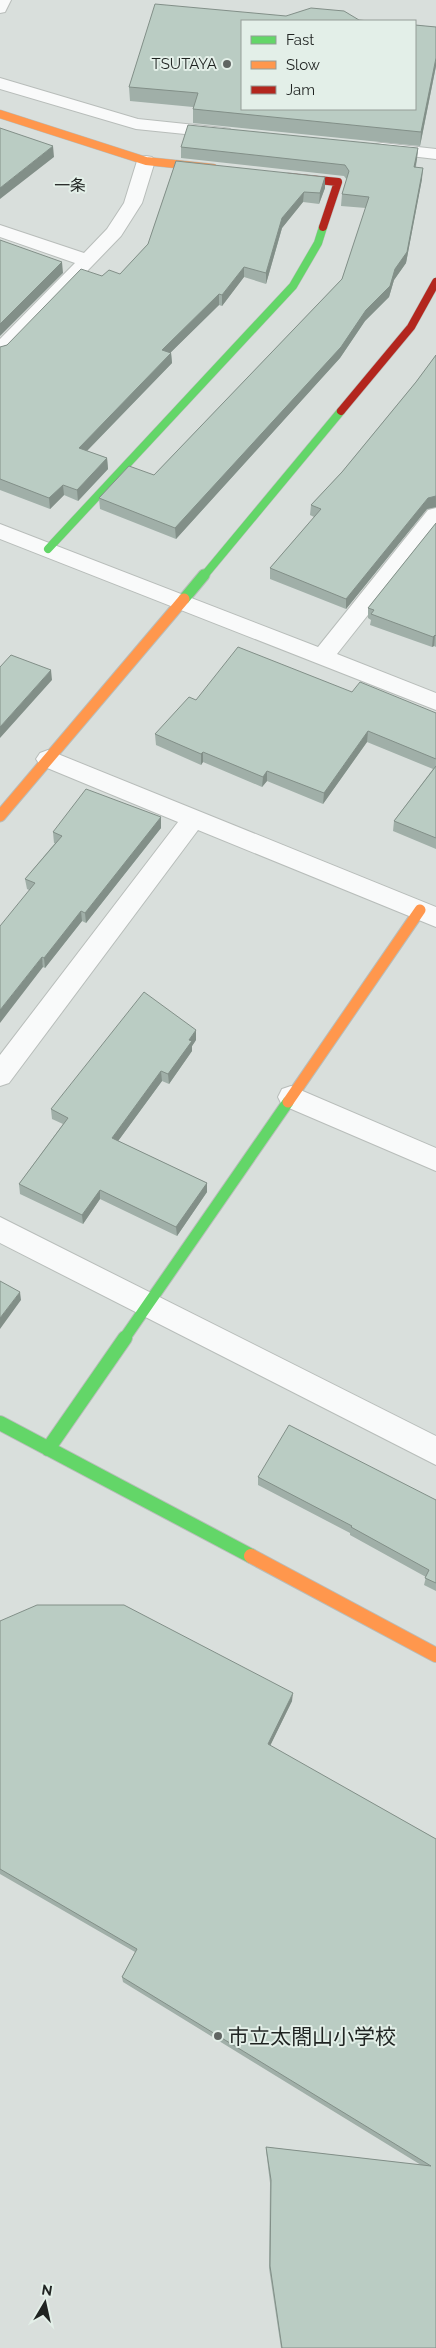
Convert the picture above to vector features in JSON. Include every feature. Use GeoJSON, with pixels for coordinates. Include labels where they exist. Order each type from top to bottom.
{"type":"FeatureCollection","features":[{"type":"Feature","properties":{"kind":"street"},"geometry":{"type":"LineString","coordinates":[[0,83],[136,124],[242,134]]}},
{"type":"Feature","properties":{"kind":"street"},"geometry":{"type":"LineString","coordinates":[[0,114],[146,161],[223,169]]}},
{"type":"Feature","properties":{"kind":"street"},"geometry":{"type":"LineString","coordinates":[[368,147],[436,154]]}},
{"type":"Feature","properties":{"kind":"street"},"geometry":{"type":"LineString","coordinates":[[0,350],[114,232],[133,202],[146,161]]}},
{"type":"Feature","properties":{"kind":"street"},"geometry":{"type":"LineString","coordinates":[[48,549],[293,286],[318,244],[338,182],[280,176]]}},
{"type":"Feature","properties":{"kind":"street"},"geometry":{"type":"LineString","coordinates":[[0,231],[88,261]]}},
{"type":"Feature","properties":{"kind":"street"},"geometry":{"type":"LineString","coordinates":[[0,816],[412,327],[436,282]]}},
{"type":"Feature","properties":{"kind":"street"},"geometry":{"type":"LineString","coordinates":[[322,656],[435,519]]}},
{"type":"Feature","properties":{"kind":"street"},"geometry":{"type":"LineString","coordinates":[[0,531],[436,702]]}},
{"type":"Feature","properties":{"kind":"street"},"geometry":{"type":"LineString","coordinates":[[48,759],[428,913],[291,1097],[48,1448]]}},
{"type":"Feature","properties":{"kind":"street"},"geometry":{"type":"LineString","coordinates":[[0,1075],[194,818]]}},
{"type":"Feature","properties":{"kind":"street"},"geometry":{"type":"LineString","coordinates":[[291,1097],[436,1160]]}},
{"type":"Feature","properties":{"kind":"street"},"geometry":{"type":"LineString","coordinates":[[0,1229],[436,1451]]}},
{"type":"Feature","properties":{"kind":"street"},"geometry":{"type":"LineString","coordinates":[[0,1423],[436,1655]]}},
{"type":"Feature","properties":{"kind":"lane"},"geometry":{"type":"LineString","coordinates":[[0,10],[4,0]]}},
{"type":"Feature","properties":{"kind":"building"},"geometry":{"type":"Polygon","coordinates":[[[155,4],[286,16],[311,8],[344,11],[359,20],[241,20],[241,110],[416,110],[416,25],[436,27],[436,58],[421,132],[193,109],[198,93],[129,87],[155,4]]]}},
{"type":"Feature","properties":{"kind":"building"},"geometry":{"type":"Polygon","coordinates":[[[188,125],[418,148],[414,167],[423,168],[407,252],[395,269],[390,286],[366,310],[341,347],[175,528],[99,498],[129,466],[154,475],[342,279],[369,197],[342,194],[349,171],[345,165],[181,147],[188,125]]]}},
{"type":"Feature","properties":{"kind":"building"},"geometry":{"type":"Polygon","coordinates":[[[0,128],[53,146],[0,188],[0,128]]]}},
{"type":"Feature","properties":{"kind":"building"},"geometry":{"type":"Polygon","coordinates":[[[176,161],[325,177],[320,193],[304,192],[282,218],[266,273],[244,267],[222,295],[219,294],[162,350],[171,353],[79,448],[107,458],[77,490],[63,485],[49,498],[0,479],[0,347],[7,345],[81,269],[102,276],[109,270],[120,274],[148,244],[176,161]]]}},
{"type":"Feature","properties":{"kind":"building"},"geometry":{"type":"Polygon","coordinates":[[[0,240],[62,262],[0,324],[0,240]]]}},
{"type":"Feature","properties":{"kind":"building"},"geometry":{"type":"Polygon","coordinates":[[[436,355],[436,496],[428,498],[346,599],[270,568],[321,509],[311,505],[342,472],[436,355]]]}},
{"type":"Feature","properties":{"kind":"building"},"geometry":{"type":"Polygon","coordinates":[[[436,523],[436,636],[433,637],[371,614],[374,610],[368,608],[436,523]]]}},
{"type":"Feature","properties":{"kind":"building"},"geometry":{"type":"Polygon","coordinates":[[[238,647],[352,692],[360,682],[436,713],[436,759],[368,731],[324,793],[267,771],[263,777],[203,752],[201,754],[155,734],[189,697],[196,700],[238,647]]]}},
{"type":"Feature","properties":{"kind":"building"},"geometry":{"type":"Polygon","coordinates":[[[11,655],[51,670],[0,727],[0,667],[11,655]]]}},
{"type":"Feature","properties":{"kind":"building"},"geometry":{"type":"Polygon","coordinates":[[[436,766],[436,838],[394,821],[436,766]]]}},
{"type":"Feature","properties":{"kind":"building"},"geometry":{"type":"Polygon","coordinates":[[[86,789],[161,817],[85,913],[81,911],[0,1010],[0,926],[35,883],[25,879],[62,836],[53,832],[86,789]]]}},
{"type":"Feature","properties":{"kind":"building"},"geometry":{"type":"Polygon","coordinates":[[[144,992],[196,1030],[189,1040],[192,1041],[168,1074],[161,1071],[112,1138],[207,1183],[176,1227],[100,1190],[82,1215],[19,1184],[68,1118],[51,1109],[144,992]]]}},
{"type":"Feature","properties":{"kind":"building"},"geometry":{"type":"Polygon","coordinates":[[[0,1281],[20,1292],[0,1318],[0,1281]]]}},
{"type":"Feature","properties":{"kind":"building"},"geometry":{"type":"Polygon","coordinates":[[[289,1425],[436,1500],[436,1583],[425,1578],[429,1570],[352,1526],[258,1477],[289,1425]]]}},
{"type":"Feature","properties":{"kind":"building"},"geometry":{"type":"Polygon","coordinates":[[[37,1605],[124,1605],[293,1693],[268,1744],[436,1839],[436,2348],[282,2348],[270,2266],[271,2180],[266,2147],[431,2166],[122,1977],[137,1949],[0,1869],[0,1621],[37,1605]]]}},
{"type":"Feature","properties":{"kind":"traffic: fast"},"geometry":{"type":"LineString","coordinates":[[48,549],[293,286],[318,243],[323,227]]}},
{"type":"Feature","properties":{"kind":"traffic: fast"},"geometry":{"type":"LineString","coordinates":[[184,599],[341,411]]}},
{"type":"Feature","properties":{"kind":"traffic: fast"},"geometry":{"type":"LineString","coordinates":[[48,1449],[288,1102]]}},
{"type":"Feature","properties":{"kind":"traffic: fast"},"geometry":{"type":"LineString","coordinates":[[0,1423],[251,1556]]}},
{"type":"Feature","properties":{"kind":"traffic: slow"},"geometry":{"type":"LineString","coordinates":[[0,114],[146,161],[213,168]]}},
{"type":"Feature","properties":{"kind":"traffic: slow"},"geometry":{"type":"LineString","coordinates":[[0,816],[184,599]]}},
{"type":"Feature","properties":{"kind":"traffic: slow"},"geometry":{"type":"LineString","coordinates":[[288,1102],[420,910]]}},
{"type":"Feature","properties":{"kind":"traffic: slow"},"geometry":{"type":"LineString","coordinates":[[251,1556],[436,1655]]}},
{"type":"Feature","properties":{"kind":"traffic: jam"},"geometry":{"type":"LineString","coordinates":[[288,177],[338,182],[323,227]]}},
{"type":"Feature","properties":{"kind":"traffic: jam"},"geometry":{"type":"LineString","coordinates":[[341,411],[411,327],[436,282]]}},
{"type":"Feature","properties":{"kind":"place","name":"TSUTAYA"},"geometry":{"type":"Point","coordinates":[227,64]}},
{"type":"Feature","properties":{"kind":"place","name":"市立太閤山小学校"},"geometry":{"type":"Point","coordinates":[218,2036]}},
{"type":"Feature","properties":{"kind":"district","name":"一条"},"geometry":{"type":"Point","coordinates":[70,185]}}]}
